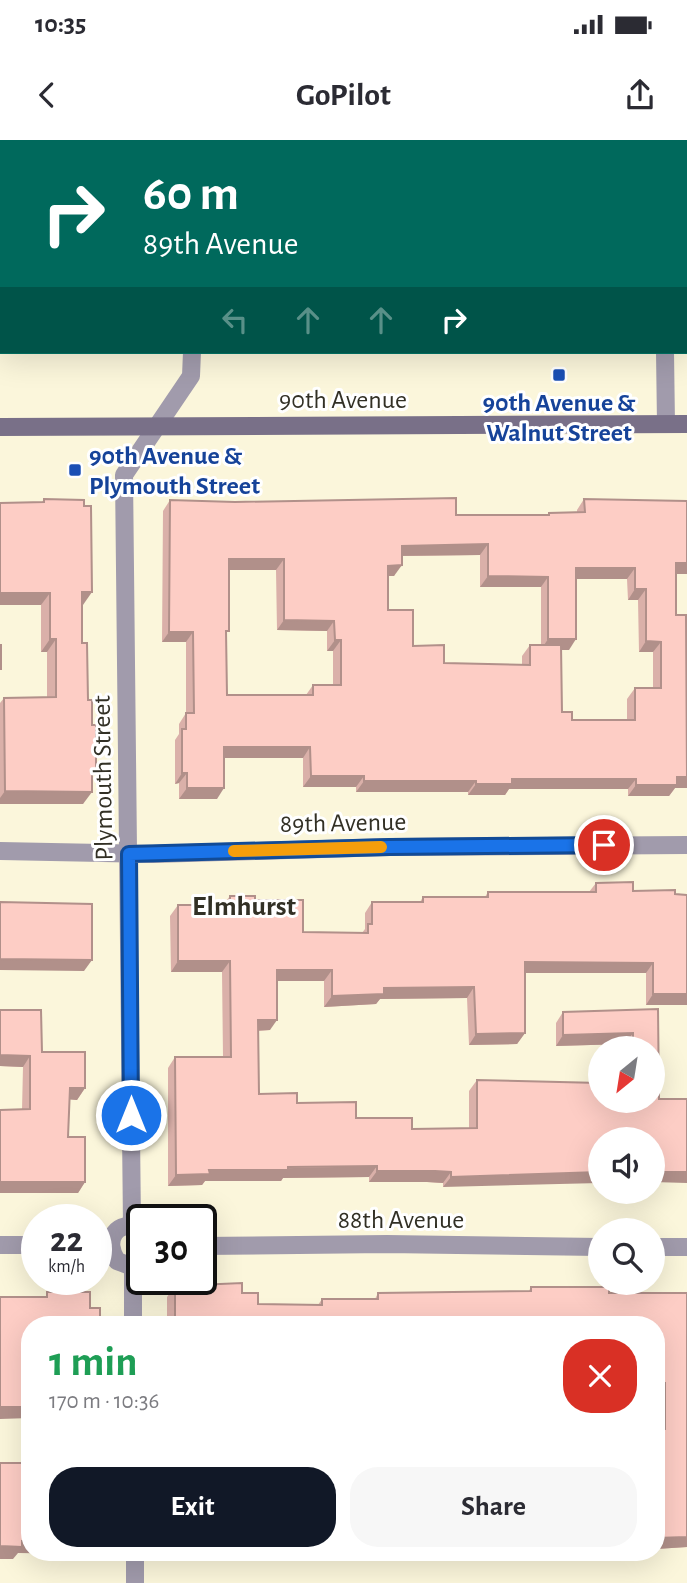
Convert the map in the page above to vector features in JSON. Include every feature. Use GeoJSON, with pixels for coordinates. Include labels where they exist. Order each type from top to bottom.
{"type":"FeatureCollection","features":[{"type":"Feature","properties":{"kind":"street","name":"Plymouth Street"},"geometry":{"type":"LineString","coordinates":[[137,1204],[124,475],[191,376],[192,354]]}},
{"type":"Feature","properties":{"kind":"street"},"geometry":{"type":"LineString","coordinates":[[665,354],[666,424]]}},
{"type":"Feature","properties":{"kind":"street","name":"90th Avenue"},"geometry":{"type":"LineString","coordinates":[[0,427],[687,424]]}},
{"type":"Feature","properties":{"kind":"street","name":"89th Avenue"},"geometry":{"type":"LineString","coordinates":[[0,851],[129,854],[389,847],[687,845]]}},
{"type":"Feature","properties":{"kind":"street"},"geometry":{"type":"LineString","coordinates":[[112,1237],[117,1230],[126,1226]]}},
{"type":"Feature","properties":{"kind":"street","name":"88th Avenue"},"geometry":{"type":"LineString","coordinates":[[217,1246],[401,1244],[588,1247]]}},
{"type":"Feature","properties":{"kind":"street"},"geometry":{"type":"LineString","coordinates":[[0,1245],[21,1245]]}},
{"type":"Feature","properties":{"kind":"street"},"geometry":{"type":"LineString","coordinates":[[665,1247],[687,1247]]}},
{"type":"Feature","properties":{"kind":"street"},"geometry":{"type":"LineString","coordinates":[[134,1316],[136,1295]]}},
{"type":"Feature","properties":{"kind":"street"},"geometry":{"type":"LineString","coordinates":[[135,1561],[135,1583]]}},
{"type":"Feature","properties":{"kind":"building"},"geometry":{"type":"Polygon","coordinates":[[[456,498],[456,515],[549,515],[585,512],[584,499],[687,501],[687,563],[676,563],[676,615],[686,615],[687,777],[677,777],[677,785],[636,785],[636,779],[512,779],[512,784],[476,784],[476,781],[364,781],[364,776],[311,776],[310,747],[224,747],[224,788],[187,788],[187,773],[182,773],[182,729],[186,729],[186,713],[194,713],[193,632],[169,632],[170,500],[235,502],[456,498]],[[488,544],[402,546],[402,565],[388,566],[388,610],[413,610],[413,646],[444,645],[444,663],[530,665],[530,645],[561,645],[562,712],[572,712],[572,720],[635,720],[635,688],[661,688],[661,642],[646,641],[646,589],[635,589],[635,568],[576,568],[576,639],[548,639],[548,577],[488,576],[488,544]],[[229,559],[227,695],[313,695],[313,685],[341,685],[341,640],[335,640],[334,621],[284,620],[284,559],[229,559]]]}},
{"type":"Feature","properties":{"kind":"building"},"geometry":{"type":"Polygon","coordinates":[[[44,499],[84,500],[84,506],[91,506],[92,592],[82,592],[82,643],[87,643],[88,700],[92,700],[92,725],[96,725],[96,769],[92,769],[92,792],[5,791],[4,698],[56,697],[56,639],[50,639],[50,593],[0,593],[0,503],[44,502],[44,499]]]}},
{"type":"Feature","properties":{"kind":"building"},"geometry":{"type":"Polygon","coordinates":[[[633,882],[633,891],[675,890],[675,894],[687,895],[687,994],[653,994],[653,963],[525,962],[525,1033],[476,1034],[474,987],[384,988],[384,994],[332,996],[332,970],[277,970],[277,1020],[258,1020],[259,1094],[297,1093],[297,1103],[356,1102],[356,1118],[412,1118],[412,1129],[477,1128],[477,1080],[588,1083],[588,1113],[665,1113],[665,1099],[687,1099],[687,1172],[665,1172],[665,1127],[588,1127],[588,1172],[451,1177],[451,1172],[377,1171],[377,1166],[209,1170],[210,1174],[176,1175],[175,1057],[231,1057],[230,961],[178,961],[178,905],[230,905],[230,896],[255,896],[255,900],[303,900],[303,932],[368,933],[368,924],[372,924],[372,902],[423,902],[423,897],[488,897],[488,892],[596,892],[596,883],[633,882]]]}},
{"type":"Feature","properties":{"kind":"building"},"geometry":{"type":"Polygon","coordinates":[[[0,902],[92,904],[92,960],[0,959],[0,902]]]}},
{"type":"Feature","properties":{"kind":"building"},"geometry":{"type":"Polygon","coordinates":[[[658,1009],[658,1036],[633,1036],[633,1033],[563,1035],[563,1012],[658,1009]]]}},
{"type":"Feature","properties":{"kind":"building"},"geometry":{"type":"Polygon","coordinates":[[[0,1010],[41,1010],[42,1052],[85,1052],[85,1088],[70,1088],[68,1137],[85,1137],[85,1182],[0,1182],[0,1110],[30,1109],[30,1056],[0,1055],[0,1010]]]}},
{"type":"Feature","properties":{"kind":"building"},"geometry":{"type":"Polygon","coordinates":[[[242,1283],[242,1293],[258,1293],[258,1304],[322,1305],[322,1299],[378,1299],[378,1293],[531,1291],[531,1287],[588,1287],[588,1295],[687,1293],[687,1537],[665,1538],[665,1316],[175,1316],[175,1295],[217,1295],[217,1284],[242,1283]]]}},
{"type":"Feature","properties":{"kind":"building"},"geometry":{"type":"Polygon","coordinates":[[[90,1295],[90,1308],[100,1308],[100,1316],[21,1316],[21,1407],[0,1407],[0,1297],[90,1295]]]}},
{"type":"Feature","properties":{"kind":"building"},"geometry":{"type":"Polygon","coordinates":[[[0,1463],[21,1463],[21,1547],[0,1546],[0,1463]]]}},
{"type":"Feature","properties":{"kind":"slow traffic"},"geometry":{"type":"LineString","coordinates":[[234,851],[381,847]]}},
{"type":"Feature","properties":{"kind":"place","name":"90th Avenue & Walnut Street"},"geometry":{"type":"Point","coordinates":[559,375]}},
{"type":"Feature","properties":{"kind":"place","name":"90th Avenue & Plymouth Street"},"geometry":{"type":"Point","coordinates":[75,470]}},
{"type":"Feature","properties":{"kind":"district","name":"Elmhurst"},"geometry":{"type":"Point","coordinates":[244,905]}},
{"type":"Feature","properties":{"kind":"route"},"geometry":{"type":"LineString","coordinates":[[131,1115],[129,854],[604,845]]}}]}
